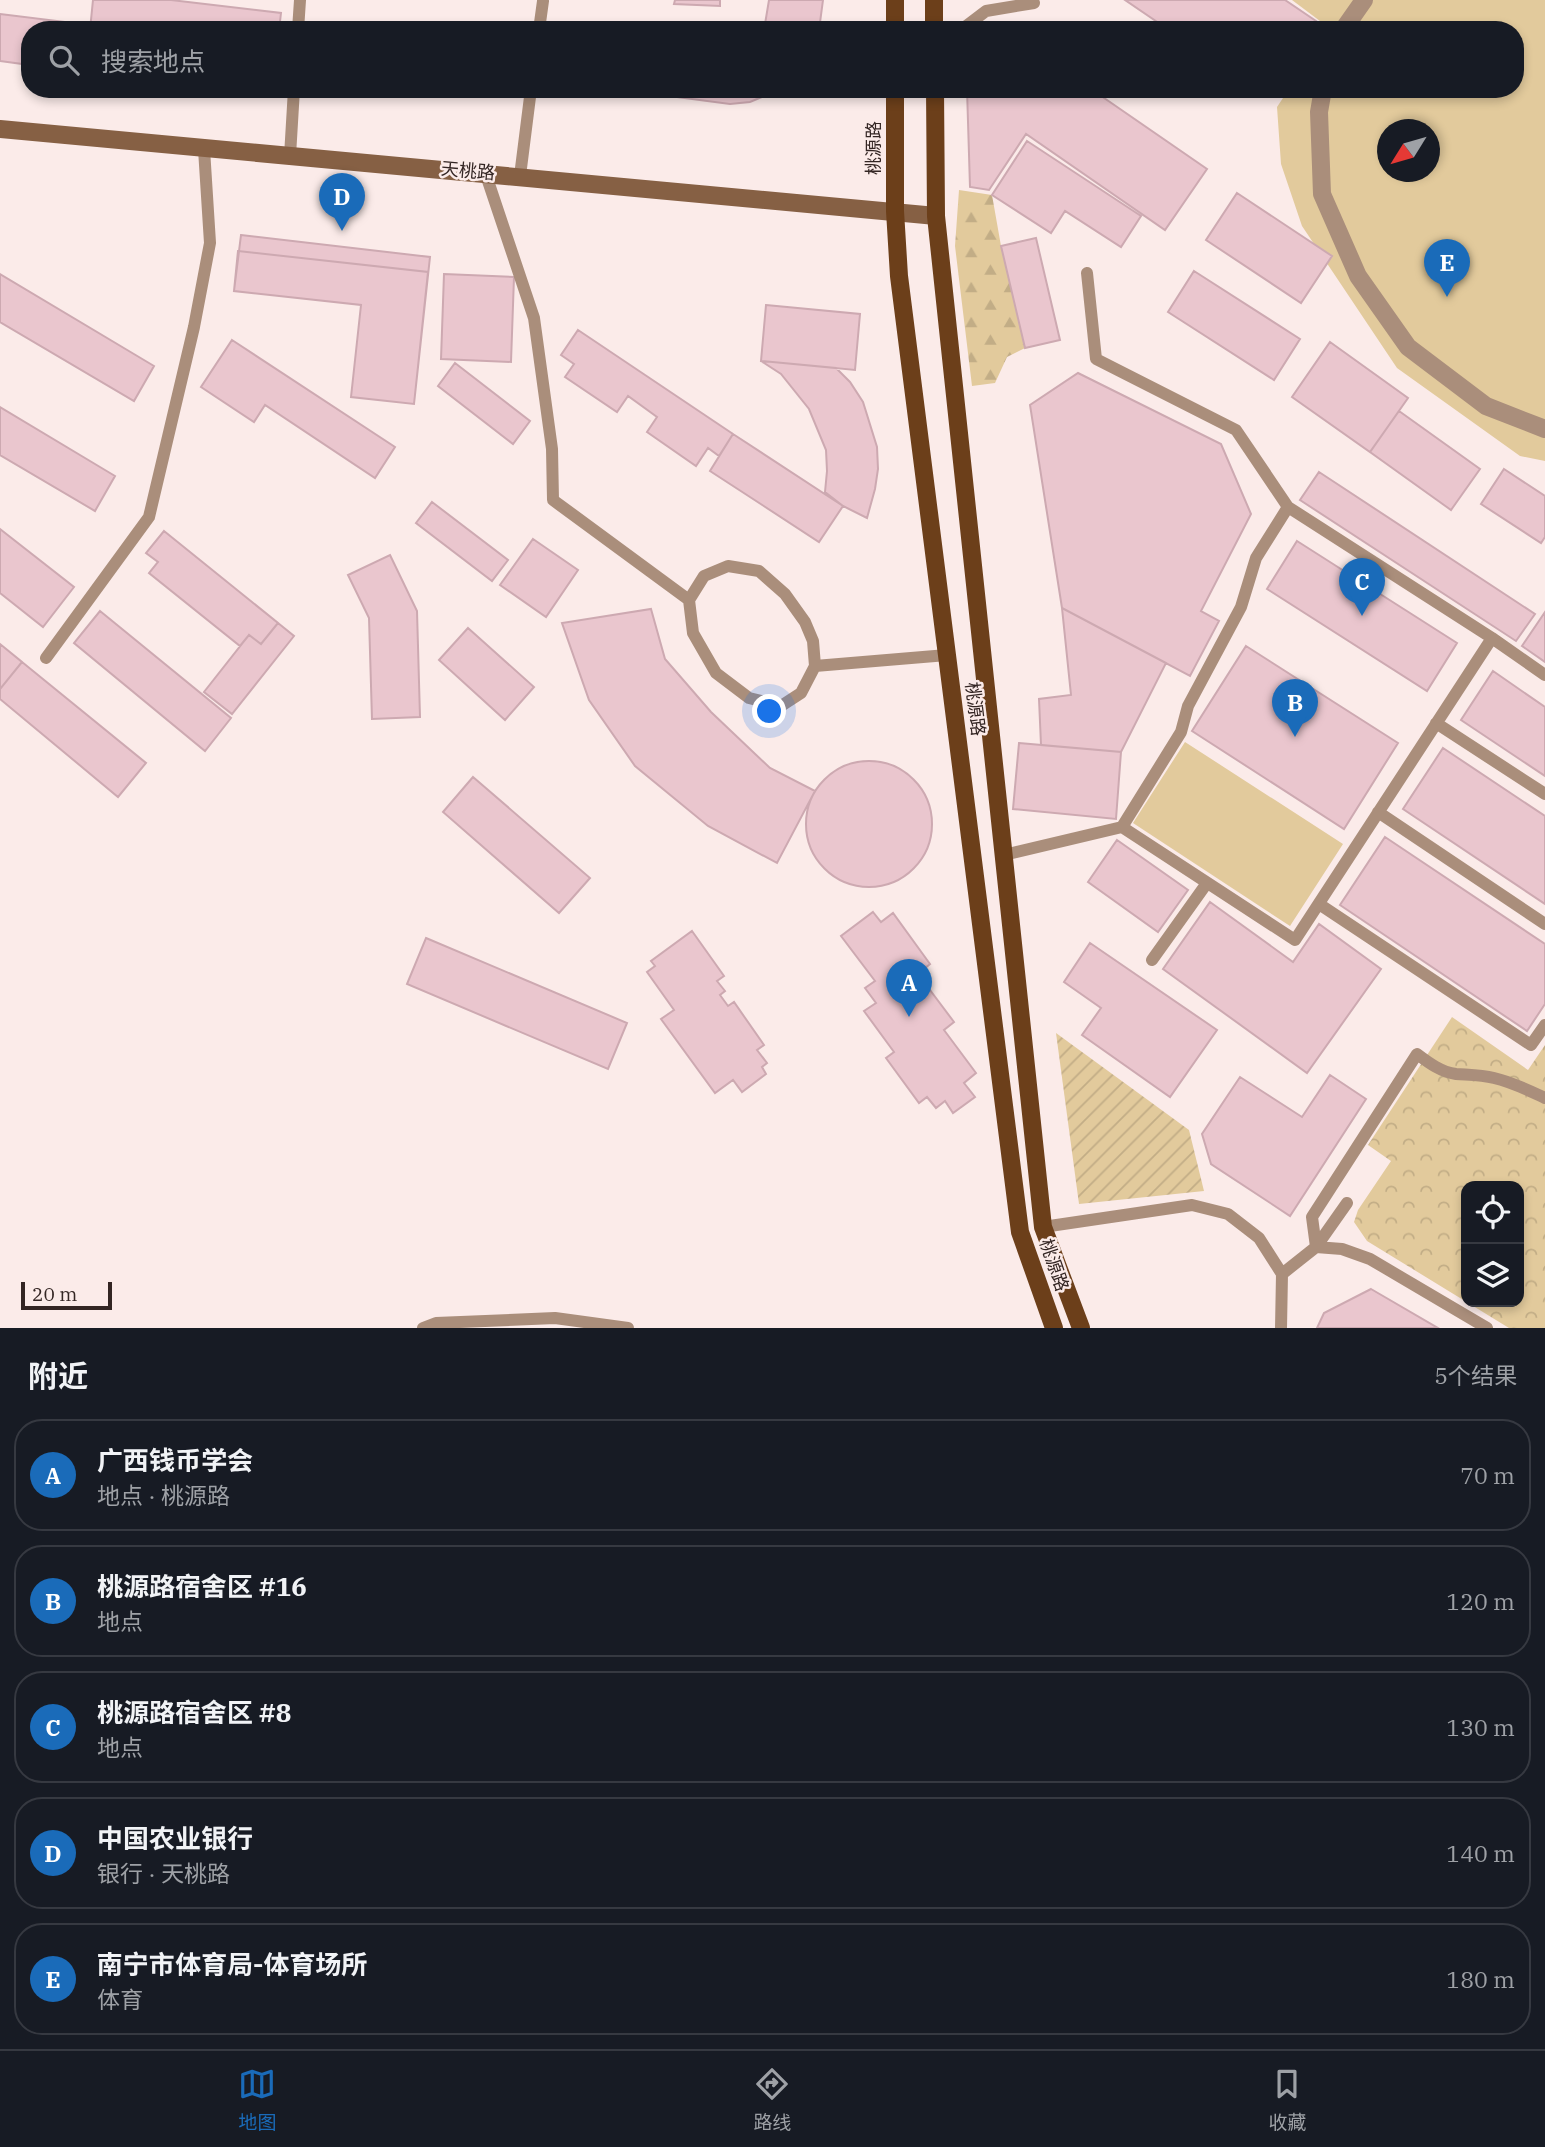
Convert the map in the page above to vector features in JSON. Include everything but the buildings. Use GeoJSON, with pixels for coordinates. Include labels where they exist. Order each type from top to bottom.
{"type":"FeatureCollection","features":[{"type":"Feature","properties":{"kind":"main road"},"geometry":{"type":"LineString","coordinates":[[895,0],[895,21]]}},
{"type":"Feature","properties":{"kind":"main road"},"geometry":{"type":"LineString","coordinates":[[934,0],[934,21]]}},
{"type":"Feature","properties":{"kind":"main road","name":"桃源路"},"geometry":{"type":"LineString","coordinates":[[895,98],[895,211],[899,276],[1020,1233],[1054,1328]]}},
{"type":"Feature","properties":{"kind":"main road","name":"桃源路"},"geometry":{"type":"LineString","coordinates":[[935,98],[936,216],[1043,1227],[1082,1328]]}},
{"type":"Feature","properties":{"kind":"main road","name":"天桃路"},"geometry":{"type":"LineString","coordinates":[[0,129],[936,216]]}},
{"type":"Feature","properties":{"kind":"street"},"geometry":{"type":"LineString","coordinates":[[1349,21],[1364,0]]}},
{"type":"Feature","properties":{"kind":"street"},"geometry":{"type":"LineString","coordinates":[[1321,98],[1319,112],[1322,194],[1358,276],[1408,347],[1486,406],[1545,429]]}},
{"type":"Feature","properties":{"kind":"lane"},"geometry":{"type":"LineString","coordinates":[[299,21],[300,0]]}},
{"type":"Feature","properties":{"kind":"lane"},"geometry":{"type":"LineString","coordinates":[[540,21],[543,1]]}},
{"type":"Feature","properties":{"kind":"lane"},"geometry":{"type":"LineString","coordinates":[[973,21],[986,11],[1034,3]]}},
{"type":"Feature","properties":{"kind":"lane"},"geometry":{"type":"LineString","coordinates":[[290,156],[293,98]]}},
{"type":"Feature","properties":{"kind":"lane"},"geometry":{"type":"LineString","coordinates":[[520,176],[530,98]]}},
{"type":"Feature","properties":{"kind":"lane"},"geometry":{"type":"LineString","coordinates":[[46,658],[149,517],[194,327],[210,243],[204,149]]}},
{"type":"Feature","properties":{"kind":"lane"},"geometry":{"type":"LineString","coordinates":[[485,172],[534,318],[549,418],[554,500],[689,600]]}},
{"type":"Feature","properties":{"kind":"lane"},"geometry":{"type":"LineString","coordinates":[[1087,273],[1096,359],[1236,430],[1288,507],[1545,675]]}},
{"type":"Feature","properties":{"kind":"lane"},"geometry":{"type":"LineString","coordinates":[[1004,855],[1122,827],[1181,732],[1188,706],[1241,607],[1256,558],[1288,507]]}},
{"type":"Feature","properties":{"kind":"lane"},"geometry":{"type":"LineString","coordinates":[[728,566],[759,571],[785,594],[805,622],[813,641],[815,667],[801,694],[781,706],[749,698],[716,673],[693,633],[689,600],[704,576],[728,566]]}},
{"type":"Feature","properties":{"kind":"lane"},"geometry":{"type":"LineString","coordinates":[[1122,827],[1295,940],[1492,639]]}},
{"type":"Feature","properties":{"kind":"lane"},"geometry":{"type":"LineString","coordinates":[[815,667],[947,655]]}},
{"type":"Feature","properties":{"kind":"lane"},"geometry":{"type":"LineString","coordinates":[[1436,723],[1545,794]]}},
{"type":"Feature","properties":{"kind":"lane"},"geometry":{"type":"LineString","coordinates":[[1378,812],[1545,924]]}},
{"type":"Feature","properties":{"kind":"lane"},"geometry":{"type":"LineString","coordinates":[[1152,960],[1207,883]]}},
{"type":"Feature","properties":{"kind":"lane"},"geometry":{"type":"LineString","coordinates":[[1318,904],[1531,1045],[1545,1025]]}},
{"type":"Feature","properties":{"kind":"lane"},"geometry":{"type":"LineString","coordinates":[[1316,1247],[1312,1217],[1418,1054],[1437,1068],[1496,1078],[1545,1098]]}},
{"type":"Feature","properties":{"kind":"lane"},"geometry":{"type":"LineString","coordinates":[[1282,1274],[1316,1247],[1347,1203]]}},
{"type":"Feature","properties":{"kind":"lane"},"geometry":{"type":"LineString","coordinates":[[1043,1227],[1192,1205],[1228,1214],[1259,1238],[1282,1274],[1281,1328]]}},
{"type":"Feature","properties":{"kind":"lane"},"geometry":{"type":"LineString","coordinates":[[1316,1247],[1342,1249],[1370,1259],[1487,1328]]}},
{"type":"Feature","properties":{"kind":"lane"},"geometry":{"type":"LineString","coordinates":[[423,1328],[436,1323],[555,1318],[628,1328]]}},
{"type":"Feature","properties":{"kind":"green space"},"geometry":{"type":"Polygon","coordinates":[[[1292,0],[1545,0],[1545,461],[1520,456],[1397,368],[1302,226],[1281,164],[1277,107],[1283,98],[1524,98],[1524,21],[1320,21],[1292,0]]]}},
{"type":"Feature","properties":{"kind":"green space"},"geometry":{"type":"Polygon","coordinates":[[[959,190],[992,195],[1025,348],[1007,357],[995,383],[972,386],[955,246],[959,190]]]}},
{"type":"Feature","properties":{"kind":"green space"},"geometry":{"type":"Polygon","coordinates":[[[1185,742],[1343,844],[1290,926],[1133,823],[1185,742]]]}},
{"type":"Feature","properties":{"kind":"green space"},"geometry":{"type":"Polygon","coordinates":[[[1452,1017],[1528,1070],[1545,1045],[1545,1328],[1509,1328],[1475,1307],[1524,1307],[1524,1181],[1461,1181],[1461,1299],[1367,1241],[1354,1222],[1358,1210],[1391,1161],[1368,1145],[1452,1017]]]}},
{"type":"Feature","properties":{"kind":"green space"},"geometry":{"type":"Polygon","coordinates":[[[1056,1033],[1189,1130],[1204,1191],[1079,1204],[1056,1033]]]}},
{"type":"Feature","properties":{"kind":"place","name":"中国农业银行"},"geometry":{"type":"Point","coordinates":[342,231]}},
{"type":"Feature","properties":{"kind":"place","name":"南宁市体育局-体育场所"},"geometry":{"type":"Point","coordinates":[1447,297]}},
{"type":"Feature","properties":{"kind":"place","name":"桃源路宿舍区 #8"},"geometry":{"type":"Point","coordinates":[1362,616]}},
{"type":"Feature","properties":{"kind":"place","name":"桃源路宿舍区 #16"},"geometry":{"type":"Point","coordinates":[1295,737]}},
{"type":"Feature","properties":{"kind":"place","name":"广西钱币学会"},"geometry":{"type":"Point","coordinates":[909,1017]}}]}
